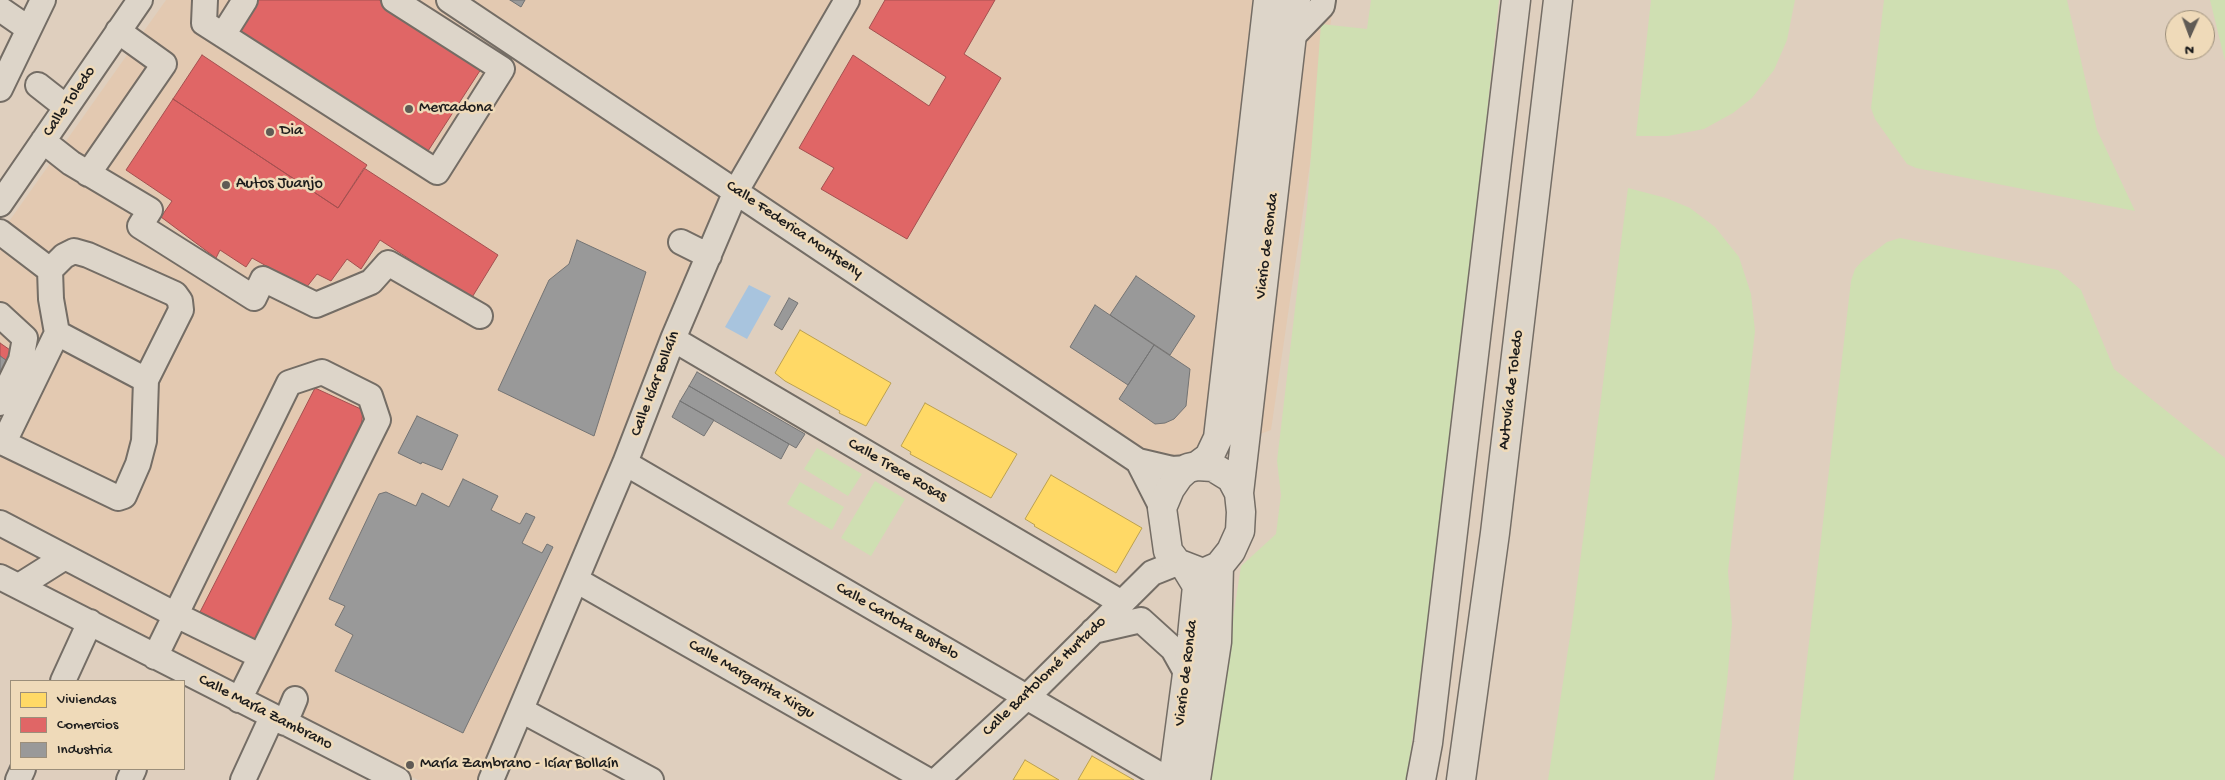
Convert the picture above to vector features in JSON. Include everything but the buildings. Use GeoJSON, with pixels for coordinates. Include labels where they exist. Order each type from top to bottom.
{"type":"FeatureCollection","features":[{"type":"Feature","properties":{"kind":"main road","name":"Viario de Ronda"},"geometry":{"type":"LineString","coordinates":[[1193,467],[1209,456],[1218,438],[1268,0]]}},
{"type":"Feature","properties":{"kind":"main road","name":"Viario de Ronda"},"geometry":{"type":"LineString","coordinates":[[1238,493],[1296,0]]}},
{"type":"Feature","properties":{"kind":"main road"},"geometry":{"type":"LineString","coordinates":[[1422,780],[1428,743],[1516,0]]}},
{"type":"Feature","properties":{"kind":"main road","name":"Autovía de Toledo"},"geometry":{"type":"LineString","coordinates":[[1461,780],[1495,533],[1558,0]]}},
{"type":"Feature","properties":{"kind":"main road"},"geometry":{"type":"LineString","coordinates":[[1193,467],[1213,467],[1231,478],[1238,493],[1240,531],[1231,551],[1219,566],[1203,573],[1182,565],[1168,551],[1162,508],[1178,476],[1193,467]]}},
{"type":"Feature","properties":{"kind":"main road","name":"Viario de Ronda"},"geometry":{"type":"LineString","coordinates":[[1171,780],[1187,674],[1197,586],[1182,565]]}},
{"type":"Feature","properties":{"kind":"main road","name":"Viario de Ronda"},"geometry":{"type":"LineString","coordinates":[[1196,780],[1217,642],[1219,566]]}},
{"type":"Feature","properties":{"kind":"street"},"geometry":{"type":"LineString","coordinates":[[0,89],[43,0]]}},
{"type":"Feature","properties":{"kind":"street","name":"Calle Toledo"},"geometry":{"type":"LineString","coordinates":[[0,204],[140,0]]}},
{"type":"Feature","properties":{"kind":"street"},"geometry":{"type":"LineString","coordinates":[[205,0],[204,23],[437,172],[502,69],[394,0]]}},
{"type":"Feature","properties":{"kind":"street"},"geometry":{"type":"LineString","coordinates":[[223,34],[245,0]]}},
{"type":"Feature","properties":{"kind":"street","name":"Calle Federica Montseny"},"geometry":{"type":"LineString","coordinates":[[449,0],[1138,461],[1172,469],[1193,467]]}},
{"type":"Feature","properties":{"kind":"street","name":"Calle Icíar Bollaín"},"geometry":{"type":"LineString","coordinates":[[491,780],[625,463],[673,339],[736,191],[847,0]]}},
{"type":"Feature","properties":{"kind":"street"},"geometry":{"type":"LineString","coordinates":[[1292,37],[1322,6],[1323,0]]}},
{"type":"Feature","properties":{"kind":"street"},"geometry":{"type":"LineString","coordinates":[[0,9],[29,29]]}},
{"type":"Feature","properties":{"kind":"street"},"geometry":{"type":"LineString","coordinates":[[88,174],[164,64],[118,31]]}},
{"type":"Feature","properties":{"kind":"street"},"geometry":{"type":"LineString","coordinates":[[38,85],[66,107]]}},
{"type":"Feature","properties":{"kind":"street"},"geometry":{"type":"LineString","coordinates":[[43,141],[88,174],[150,210],[140,226],[254,298],[262,280],[316,305],[371,282],[388,263],[480,316]]}},
{"type":"Feature","properties":{"kind":"street"},"geometry":{"type":"LineString","coordinates":[[0,232],[50,270]]}},
{"type":"Feature","properties":{"kind":"street"},"geometry":{"type":"LineString","coordinates":[[681,242],[709,256]]}},
{"type":"Feature","properties":{"kind":"street"},"geometry":{"type":"LineString","coordinates":[[74,251],[88,255],[174,294],[180,300],[181,310],[146,380],[144,441],[138,464],[124,496],[121,498],[10,446],[5,440],[56,333],[51,299],[50,270],[64,256],[74,251]]}},
{"type":"Feature","properties":{"kind":"street"},"geometry":{"type":"LineString","coordinates":[[0,316],[25,338],[21,360],[0,403]]}},
{"type":"Feature","properties":{"kind":"street"},"geometry":{"type":"LineString","coordinates":[[56,333],[146,380]]}},
{"type":"Feature","properties":{"kind":"street","name":"Calle Trece Rosas"},"geometry":{"type":"LineString","coordinates":[[673,339],[1122,603]]}},
{"type":"Feature","properties":{"kind":"street"},"geometry":{"type":"LineString","coordinates":[[155,656],[289,383],[322,372],[370,396],[378,420],[239,700]]}},
{"type":"Feature","properties":{"kind":"street","name":"Calle Federica Montseny"},"geometry":{"type":"LineString","coordinates":[[1138,461],[1162,508]]}},
{"type":"Feature","properties":{"kind":"street","name":"Calle Carlota Bustelo"},"geometry":{"type":"LineString","coordinates":[[625,463],[1171,780]]}},
{"type":"Feature","properties":{"kind":"street"},"geometry":{"type":"LineString","coordinates":[[0,522],[176,615],[260,656]]}},
{"type":"Feature","properties":{"kind":"street","name":"Calle Bartolomé Hurtado"},"geometry":{"type":"LineString","coordinates":[[937,780],[1027,698],[1152,574],[1165,538]]}},
{"type":"Feature","properties":{"kind":"street"},"geometry":{"type":"LineString","coordinates":[[9,582],[65,557]]}},
{"type":"Feature","properties":{"kind":"street","name":"Calle Bartolomé Hurtado"},"geometry":{"type":"LineString","coordinates":[[1152,574],[1182,565]]}},
{"type":"Feature","properties":{"kind":"street","name":"Calle Margarita Xirgu"},"geometry":{"type":"LineString","coordinates":[[576,580],[927,780]]}},
{"type":"Feature","properties":{"kind":"street","name":"Calle María Zambrano"},"geometry":{"type":"LineString","coordinates":[[9,582],[155,656],[176,675],[239,700],[278,720],[360,771],[398,780]]}},
{"type":"Feature","properties":{"kind":"street"},"geometry":{"type":"LineString","coordinates":[[1093,631],[1141,620],[1173,648],[1187,674]]}},
{"type":"Feature","properties":{"kind":"street"},"geometry":{"type":"LineString","coordinates":[[63,680],[90,622]]}},
{"type":"Feature","properties":{"kind":"street"},"geometry":{"type":"LineString","coordinates":[[244,780],[278,720],[295,699]]}},
{"type":"Feature","properties":{"kind":"street"},"geometry":{"type":"LineString","coordinates":[[521,710],[651,780]]}},
{"type":"Feature","properties":{"kind":"shaded area"},"geometry":{"type":"Polygon","coordinates":[[[166,0],[1334,0],[1271,430],[1166,468],[737,178],[480,780],[418,780],[0,566],[0,234],[166,0]]]}},
{"type":"Feature","properties":{"kind":"green space"},"geometry":{"type":"Polygon","coordinates":[[[1371,0],[1499,0],[1459,378],[1407,780],[1208,780],[1241,566],[1276,534],[1281,495],[1277,461],[1307,207],[1321,24],[1367,29],[1371,0]]]}},
{"type":"Feature","properties":{"kind":"green space"},"geometry":{"type":"Polygon","coordinates":[[[1651,0],[1795,0],[1787,40],[1774,70],[1752,98],[1733,113],[1704,129],[1668,136],[1636,136],[1651,0]]]}},
{"type":"Feature","properties":{"kind":"green space"},"geometry":{"type":"Polygon","coordinates":[[[1884,0],[2067,0],[2097,130],[2135,211],[1916,168],[1907,164],[1875,119],[1871,108],[1884,0]]]}},
{"type":"Feature","properties":{"kind":"green space"},"geometry":{"type":"Polygon","coordinates":[[[2210,0],[2225,0],[2225,61],[2215,20],[2215,10],[2212,10],[2210,0]]]}},
{"type":"Feature","properties":{"kind":"green space"},"geometry":{"type":"Polygon","coordinates":[[[1628,188],[1666,198],[1690,208],[1715,227],[1739,257],[1751,294],[1755,331],[1728,571],[1732,624],[1727,683],[1714,780],[1548,780],[1573,617],[1628,188]]]}},
{"type":"Feature","properties":{"kind":"green space"},"geometry":{"type":"Polygon","coordinates":[[[1900,238],[2058,270],[2081,290],[2114,369],[2225,458],[2225,780],[1793,780],[1851,281],[1855,269],[1862,261],[1887,242],[1900,238]]]}},
{"type":"Feature","properties":{"kind":"green space"},"geometry":{"type":"Polygon","coordinates":[[[817,448],[862,474],[848,496],[804,469],[817,448]]]}},
{"type":"Feature","properties":{"kind":"green space"},"geometry":{"type":"Polygon","coordinates":[[[875,481],[905,499],[871,556],[841,538],[875,481]]]}},
{"type":"Feature","properties":{"kind":"green space"},"geometry":{"type":"Polygon","coordinates":[[[800,482],[844,507],[832,530],[787,504],[800,482]]]}},
{"type":"Feature","properties":{"kind":"water"},"geometry":{"type":"Polygon","coordinates":[[[749,285],[771,296],[747,339],[725,327],[749,285]]]}},
{"type":"Feature","properties":{"kind":"place","name":"Mercadona"},"geometry":{"type":"Point","coordinates":[409,109]}},
{"type":"Feature","properties":{"kind":"place","name":"Dia"},"geometry":{"type":"Point","coordinates":[270,132]}},
{"type":"Feature","properties":{"kind":"place","name":"Autos Juanjo"},"geometry":{"type":"Point","coordinates":[226,185]}},
{"type":"Feature","properties":{"kind":"place","name":"María Zambrano - Icíar Bollaín"},"geometry":{"type":"Point","coordinates":[410,765]}}]}
